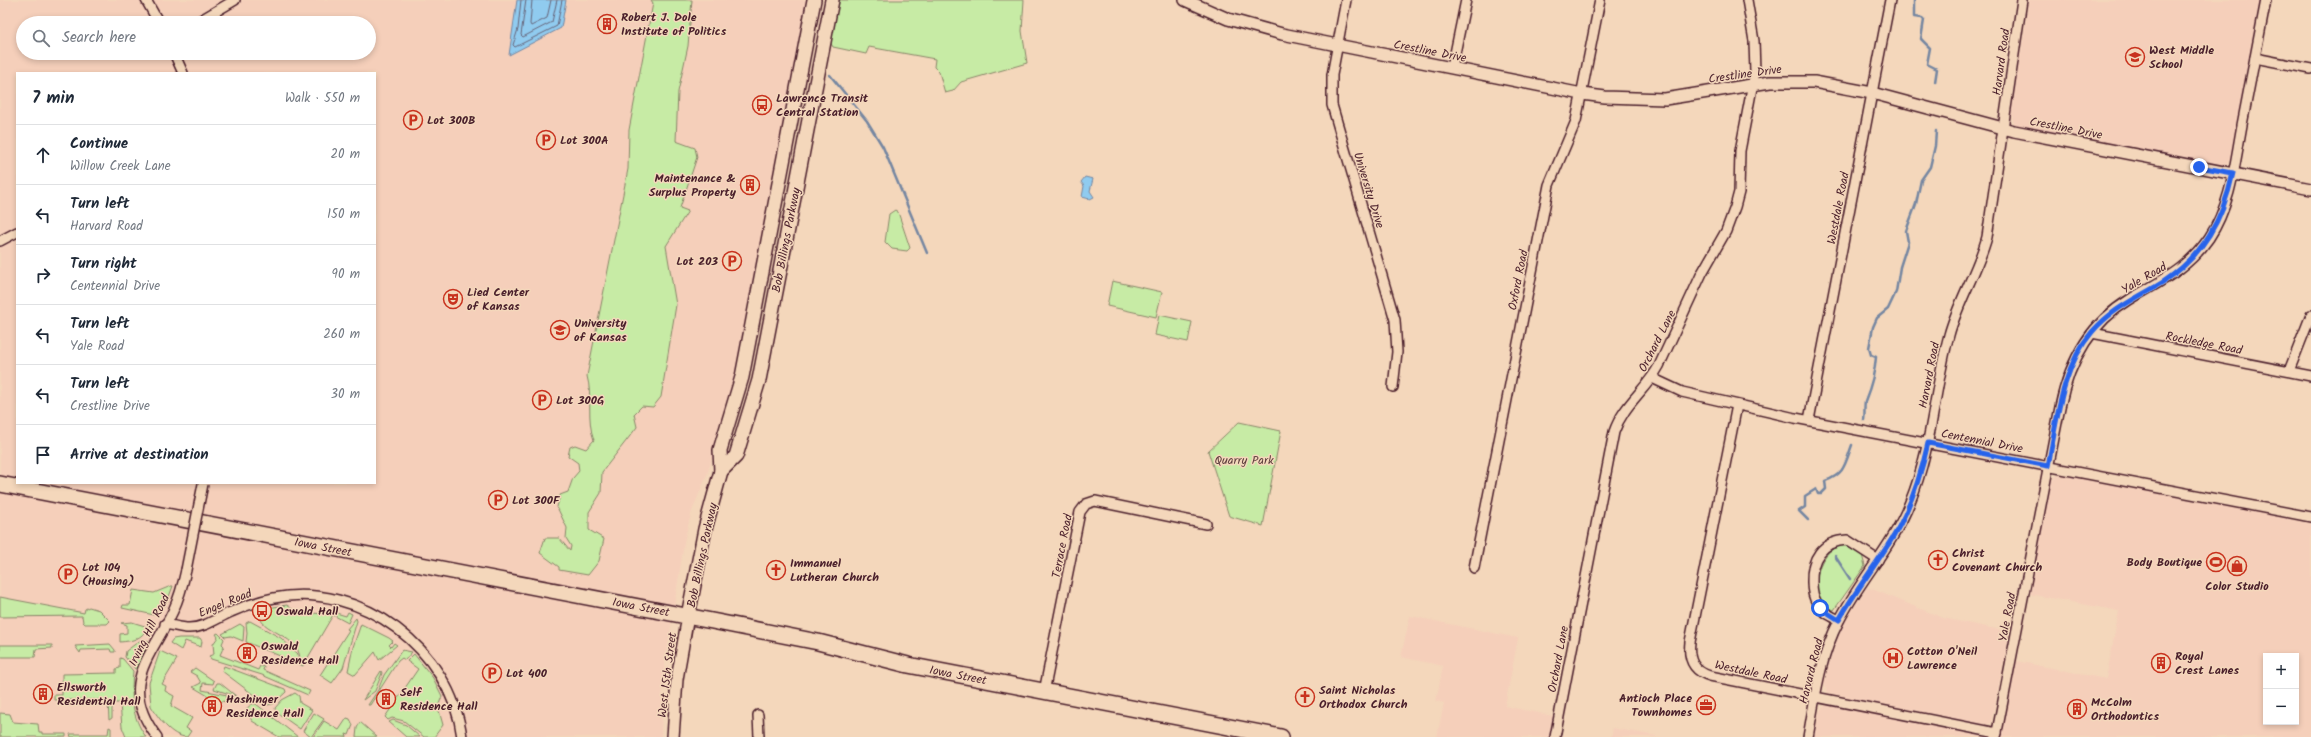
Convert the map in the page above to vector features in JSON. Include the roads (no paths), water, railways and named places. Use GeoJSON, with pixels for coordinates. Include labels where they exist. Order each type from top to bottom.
{"type":"FeatureCollection","features":[{"type":"Feature","properties":{"kind":"highway","name":"Iowa Street"},"geometry":{"type":"LineString","coordinates":[[0,484],[818,642],[908,665],[1246,734],[1281,737]]}},
{"type":"Feature","properties":{"kind":"main road","name":"Bob Billings Parkway"},"geometry":{"type":"LineString","coordinates":[[688,616],[704,535],[721,471],[720,450],[742,377],[814,0]]}},
{"type":"Feature","properties":{"kind":"main road","name":"Bob Billings Parkway"},"geometry":{"type":"LineString","coordinates":[[721,471],[736,456],[759,380],[832,0]]}},
{"type":"Feature","properties":{"kind":"street"},"geometry":{"type":"LineString","coordinates":[[146,0],[155,16]]}},
{"type":"Feature","properties":{"kind":"street"},"geometry":{"type":"LineString","coordinates":[[208,16],[235,0]]}},
{"type":"Feature","properties":{"kind":"street","name":"Crestline Drive"},"geometry":{"type":"LineString","coordinates":[[1185,0],[1242,24],[1338,45],[1582,94],[1606,97],[1665,99],[1753,84],[1797,81],[1872,93],[2003,129],[2311,189]]}},
{"type":"Feature","properties":{"kind":"street","name":"University Drive"},"geometry":{"type":"LineString","coordinates":[[1346,0],[1332,75],[1332,105],[1395,320],[1397,352],[1393,387]]}},
{"type":"Feature","properties":{"kind":"street"},"geometry":{"type":"LineString","coordinates":[[1452,68],[1466,0]]}},
{"type":"Feature","properties":{"kind":"street","name":"Oxford Road"},"geometry":{"type":"LineString","coordinates":[[1474,568],[1549,185],[1573,131],[1582,94],[1600,0]]}},
{"type":"Feature","properties":{"kind":"street","name":"Orchard Lane"},"geometry":{"type":"LineString","coordinates":[[1555,737],[1614,432],[1626,408],[1652,378],[1702,273],[1732,217],[1738,192],[1740,151],[1755,72],[1754,41],[1747,0]]}},
{"type":"Feature","properties":{"kind":"street","name":"Westdale Road"},"geometry":{"type":"LineString","coordinates":[[1809,420],[1890,0]]}},
{"type":"Feature","properties":{"kind":"street","name":"Harvard Road"},"geometry":{"type":"LineString","coordinates":[[1808,737],[1828,648],[1839,620],[1854,594],[1897,530],[1909,505],[1920,474],[1928,443],[1953,321],[1977,269],[1987,237],[2022,0]]}},
{"type":"Feature","properties":{"kind":"street","name":"Yale Road"},"geometry":{"type":"LineString","coordinates":[[1996,735],[2048,466],[2066,383],[2077,355],[2092,333],[2117,308],[2177,273],[2199,251],[2209,238],[2219,219],[2227,198],[2233,173],[2266,0]]}},
{"type":"Feature","properties":{"kind":"street"},"geometry":{"type":"LineString","coordinates":[[2255,58],[2311,69]]}},
{"type":"Feature","properties":{"kind":"street"},"geometry":{"type":"LineString","coordinates":[[177,60],[183,72]]}},
{"type":"Feature","properties":{"kind":"street"},"geometry":{"type":"LineString","coordinates":[[0,241],[16,233]]}},
{"type":"Feature","properties":{"kind":"street"},"geometry":{"type":"LineString","coordinates":[[2289,371],[2311,314]]}},
{"type":"Feature","properties":{"kind":"street","name":"Rockledge Road"},"geometry":{"type":"LineString","coordinates":[[2092,333],[2311,376]]}},
{"type":"Feature","properties":{"kind":"street","name":"Centennial Drive"},"geometry":{"type":"LineString","coordinates":[[1652,378],[1682,392],[1737,405],[2311,517]]}},
{"type":"Feature","properties":{"kind":"street","name":"Westdale Road"},"geometry":{"type":"LineString","coordinates":[[1737,405],[1690,642],[1690,657],[1694,666],[1705,675],[1996,735]]}},
{"type":"Feature","properties":{"kind":"street","name":"Irving Hill Road"},"geometry":{"type":"LineString","coordinates":[[157,737],[145,720],[141,706],[140,677],[146,658],[172,612],[186,570],[203,484]]}},
{"type":"Feature","properties":{"kind":"street","name":"Terrace Road"},"geometry":{"type":"LineString","coordinates":[[1044,692],[1080,512],[1086,504],[1095,501],[1206,524]]}},
{"type":"Feature","properties":{"kind":"street"},"geometry":{"type":"LineString","coordinates":[[1839,620],[1820,608],[1812,592],[1812,576],[1815,560],[1819,553],[1832,543],[1847,540],[1878,560]]}},
{"type":"Feature","properties":{"kind":"street","name":"Engel Road"},"geometry":{"type":"LineString","coordinates":[[165,624],[188,628],[199,627],[250,604],[286,596],[325,598],[353,605],[368,611],[395,627],[424,653],[449,692],[462,737]]}},
{"type":"Feature","properties":{"kind":"street","name":"West 15th Street"},"geometry":{"type":"LineString","coordinates":[[673,737],[677,679],[688,616]]}},
{"type":"Feature","properties":{"kind":"street"},"geometry":{"type":"LineString","coordinates":[[758,715],[759,737]]}},
{"type":"Feature","properties":{"kind":"water"},"geometry":{"type":"Polygon","coordinates":[[[517,0],[566,0],[561,28],[509,55],[517,0]]]}},
{"type":"Feature","properties":{"kind":"water"},"geometry":{"type":"Polygon","coordinates":[[[1085,177],[1093,179],[1090,191],[1094,197],[1090,199],[1082,197],[1084,186],[1081,182],[1085,177]]]}},
{"type":"Feature","properties":{"kind":"waterway"},"geometry":{"type":"LineString","coordinates":[[1914,0],[1914,17],[1922,18],[1924,20],[1921,39],[1930,48],[1927,64],[1937,69],[1935,82]]}},
{"type":"Feature","properties":{"kind":"waterway"},"geometry":{"type":"LineString","coordinates":[[830,75],[867,121],[883,147],[927,253]]}},
{"type":"Feature","properties":{"kind":"waterway"},"geometry":{"type":"LineString","coordinates":[[1864,420],[1865,401],[1872,379],[1876,357],[1871,355],[1869,348],[1873,327],[1877,318],[1888,309],[1896,292],[1900,267],[1908,242],[1906,231],[1916,204],[1921,180],[1930,167],[1935,146],[1936,131]]}},
{"type":"Feature","properties":{"kind":"waterway"},"geometry":{"type":"LineString","coordinates":[[1808,520],[1799,511],[1805,507],[1805,496],[1816,489],[1818,494],[1821,494],[1826,489],[1825,481],[1840,472],[1846,463],[1852,445]]}},
{"type":"Feature","properties":{"kind":"waterway"},"geometry":{"type":"LineString","coordinates":[[1835,556],[1850,579]]}},
{"type":"Feature","properties":{"kind":"place","name":"Robert J. Dole Institute of Politics"},"geometry":{"type":"Point","coordinates":[607,24]}},
{"type":"Feature","properties":{"kind":"place","name":"West Middle School"},"geometry":{"type":"Point","coordinates":[2135,57]}},
{"type":"Feature","properties":{"kind":"place","name":"Lawrence Transit Central Station"},"geometry":{"type":"Point","coordinates":[762,105]}},
{"type":"Feature","properties":{"kind":"place","name":"Lot 300B"},"geometry":{"type":"Point","coordinates":[413,120]}},
{"type":"Feature","properties":{"kind":"place","name":"Lot 300A"},"geometry":{"type":"Point","coordinates":[546,140]}},
{"type":"Feature","properties":{"kind":"place","name":"Maintenance & Surplus Property"},"geometry":{"type":"Point","coordinates":[750,185]}},
{"type":"Feature","properties":{"kind":"place","name":"Lot 203"},"geometry":{"type":"Point","coordinates":[732,261]}},
{"type":"Feature","properties":{"kind":"place","name":"Lied Center of Kansas"},"geometry":{"type":"Point","coordinates":[453,299]}},
{"type":"Feature","properties":{"kind":"place","name":"University of Kansas"},"geometry":{"type":"Point","coordinates":[560,330]}},
{"type":"Feature","properties":{"kind":"place","name":"Lot 300G"},"geometry":{"type":"Point","coordinates":[542,400]}},
{"type":"Feature","properties":{"kind":"place","name":"Lot 300F"},"geometry":{"type":"Point","coordinates":[498,500]}},
{"type":"Feature","properties":{"kind":"place","name":"Christ Covenant Church"},"geometry":{"type":"Point","coordinates":[1938,560]}},
{"type":"Feature","properties":{"kind":"place","name":"Body Boutique"},"geometry":{"type":"Point","coordinates":[2216,562]}},
{"type":"Feature","properties":{"kind":"place","name":"Color Studio"},"geometry":{"type":"Point","coordinates":[2237,566]}},
{"type":"Feature","properties":{"kind":"place","name":"Immanuel Lutheran Church"},"geometry":{"type":"Point","coordinates":[776,570]}},
{"type":"Feature","properties":{"kind":"place","name":"Lot 104 (Housing)"},"geometry":{"type":"Point","coordinates":[68,574]}},
{"type":"Feature","properties":{"kind":"place","name":"Oswald Hall"},"geometry":{"type":"Point","coordinates":[262,611]}},
{"type":"Feature","properties":{"kind":"place","name":"Oswald Residence Hall"},"geometry":{"type":"Point","coordinates":[247,653]}},
{"type":"Feature","properties":{"kind":"place","name":"Cotton O'Neil Lawrence"},"geometry":{"type":"Point","coordinates":[1893,658]}},
{"type":"Feature","properties":{"kind":"place","name":"Royal Crest Lanes"},"geometry":{"type":"Point","coordinates":[2161,663]}},
{"type":"Feature","properties":{"kind":"place","name":"Lot 400"},"geometry":{"type":"Point","coordinates":[492,673]}},
{"type":"Feature","properties":{"kind":"place","name":"Ellsworth Residential Hall"},"geometry":{"type":"Point","coordinates":[43,694]}},
{"type":"Feature","properties":{"kind":"place","name":"Saint Nicholas Orthodox Church"},"geometry":{"type":"Point","coordinates":[1305,697]}},
{"type":"Feature","properties":{"kind":"place","name":"Self Residence Hall"},"geometry":{"type":"Point","coordinates":[386,699]}},
{"type":"Feature","properties":{"kind":"place","name":"Antioch Place Townhomes"},"geometry":{"type":"Point","coordinates":[1706,705]}},
{"type":"Feature","properties":{"kind":"place","name":"Hashinger Residence Hall"},"geometry":{"type":"Point","coordinates":[212,706]}},
{"type":"Feature","properties":{"kind":"place","name":"McColm Orthodontics"},"geometry":{"type":"Point","coordinates":[2077,709]}},
{"type":"Feature","properties":{"kind":"park label","name":"Quarry Park"},"geometry":{"type":"Point","coordinates":[1244,460]}}]}
